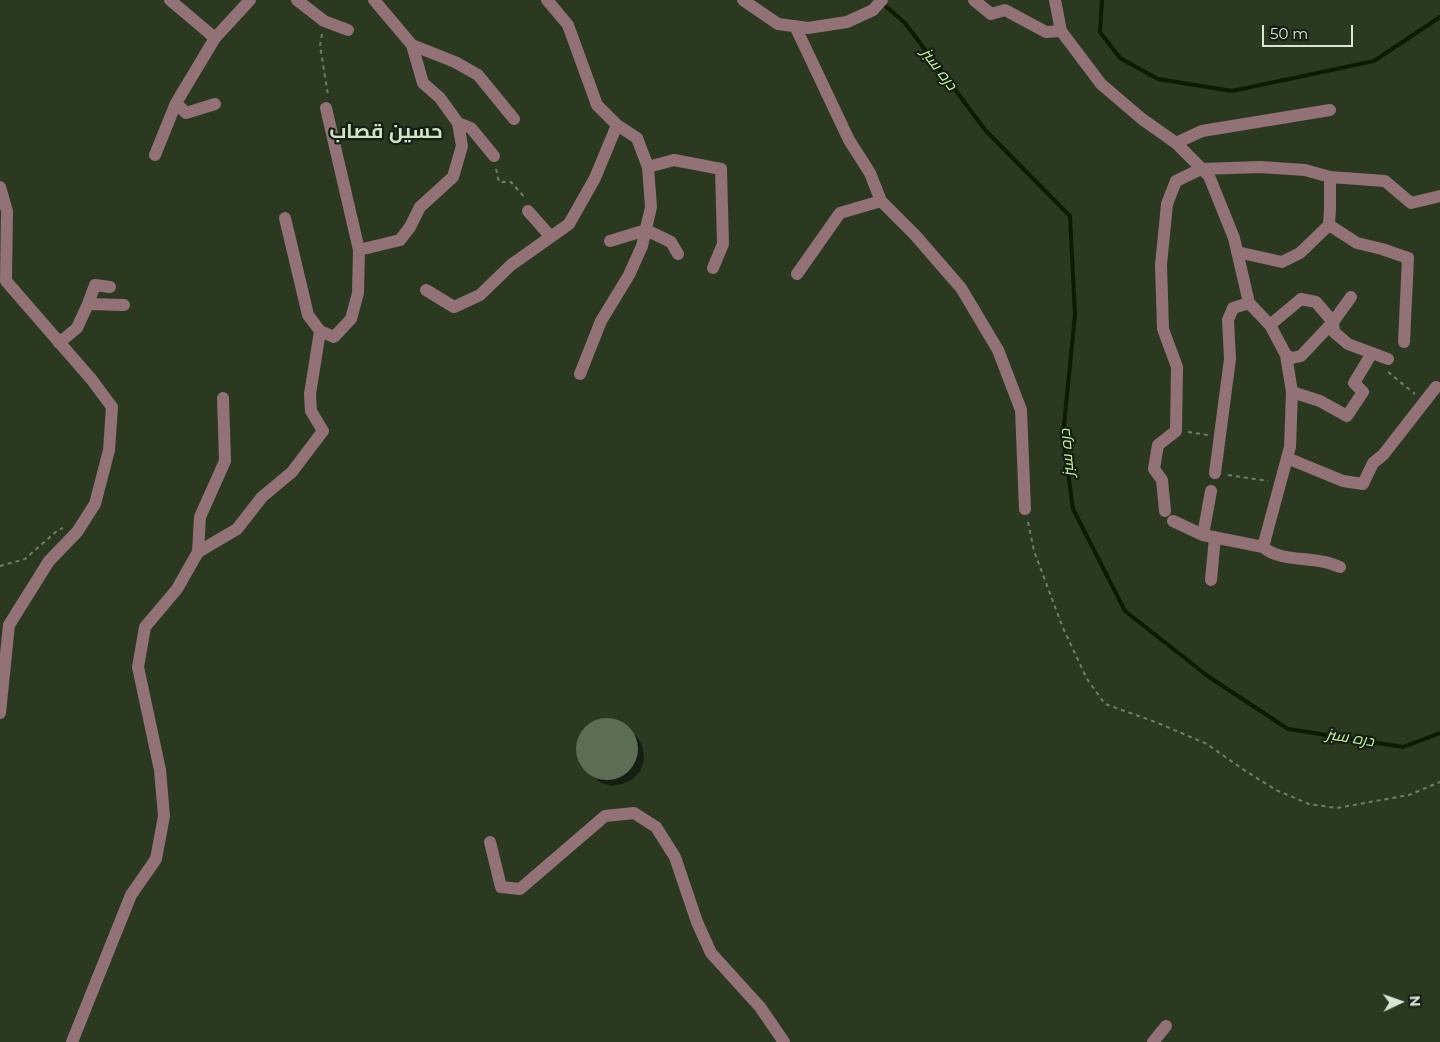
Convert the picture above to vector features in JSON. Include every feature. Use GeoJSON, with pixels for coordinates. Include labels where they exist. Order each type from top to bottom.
{"type":"FeatureCollection","features":[{"type":"Feature","properties":{"kind":"street"},"geometry":{"type":"LineString","coordinates":[[170,0],[215,38]]}},
{"type":"Feature","properties":{"kind":"street"},"geometry":{"type":"LineString","coordinates":[[155,154],[176,103],[215,38],[250,0]]}},
{"type":"Feature","properties":{"kind":"street"},"geometry":{"type":"LineString","coordinates":[[298,0],[324,21],[348,30]]}},
{"type":"Feature","properties":{"kind":"street"},"geometry":{"type":"LineString","coordinates":[[359,250],[400,240],[410,227],[420,207],[453,176],[462,146],[458,123],[440,98],[424,83],[412,45],[374,0]]}},
{"type":"Feature","properties":{"kind":"street"},"geometry":{"type":"LineString","coordinates":[[547,0],[568,25],[597,105],[617,125],[637,138],[648,167],[651,207],[642,246],[629,274],[601,321],[580,374]]}},
{"type":"Feature","properties":{"kind":"street"},"geometry":{"type":"LineString","coordinates":[[743,0],[778,24],[808,28],[847,22],[873,10],[882,0]]}},
{"type":"Feature","properties":{"kind":"street"},"geometry":{"type":"LineString","coordinates":[[974,0],[991,14],[1004,10],[1046,32],[1061,31]]}},
{"type":"Feature","properties":{"kind":"street"},"geometry":{"type":"LineString","coordinates":[[1055,0],[1061,31],[1101,84],[1142,119],[1176,143],[1209,176],[1234,238],[1250,303],[1270,325],[1286,355],[1292,392],[1290,447],[1263,547]]}},
{"type":"Feature","properties":{"kind":"street"},"geometry":{"type":"LineString","coordinates":[[795,26],[849,140],[870,173],[881,202],[915,235],[961,288],[998,350],[1021,410],[1025,509]]}},
{"type":"Feature","properties":{"kind":"street"},"geometry":{"type":"LineString","coordinates":[[412,45],[455,62],[478,75],[514,119]]}},
{"type":"Feature","properties":{"kind":"street"},"geometry":{"type":"LineString","coordinates":[[176,103],[186,113],[215,104]]}},
{"type":"Feature","properties":{"kind":"street"},"geometry":{"type":"LineString","coordinates":[[285,218],[308,315],[320,332],[334,337],[351,319],[358,293],[359,250],[326,108]]}},
{"type":"Feature","properties":{"kind":"street"},"geometry":{"type":"LineString","coordinates":[[1176,143],[1202,131],[1330,110]]}},
{"type":"Feature","properties":{"kind":"street"},"geometry":{"type":"LineString","coordinates":[[458,123],[471,128],[494,156]]}},
{"type":"Feature","properties":{"kind":"street"},"geometry":{"type":"LineString","coordinates":[[426,290],[454,307],[480,295],[511,265],[569,224],[595,178],[617,125]]}},
{"type":"Feature","properties":{"kind":"street"},"geometry":{"type":"LineString","coordinates":[[648,167],[674,160],[721,169],[723,244],[713,268]]}},
{"type":"Feature","properties":{"kind":"street"},"geometry":{"type":"LineString","coordinates":[[1340,567],[1324,562],[1290,558],[1269,552],[1263,547],[1209,536],[1169,516],[1162,480],[1154,470],[1158,445],[1176,431],[1177,367],[1163,329],[1161,265],[1167,204],[1176,181],[1201,169],[1260,167],[1305,170],[1330,177],[1385,181],[1411,203],[1440,196]]}},
{"type":"Feature","properties":{"kind":"street"},"geometry":{"type":"LineString","coordinates":[[1237,252],[1282,262],[1300,254],[1328,225],[1330,177]]}},
{"type":"Feature","properties":{"kind":"street"},"geometry":{"type":"LineString","coordinates":[[0,187],[7,211],[6,281],[92,380],[112,407],[109,450],[94,504],[77,532],[49,561],[9,625],[0,713]]}},
{"type":"Feature","properties":{"kind":"street"},"geometry":{"type":"LineString","coordinates":[[797,274],[840,213],[881,202]]}},
{"type":"Feature","properties":{"kind":"street"},"geometry":{"type":"LineString","coordinates":[[528,210],[551,237]]}},
{"type":"Feature","properties":{"kind":"street"},"geometry":{"type":"LineString","coordinates":[[1328,225],[1357,244],[1382,249],[1408,258],[1404,342]]}},
{"type":"Feature","properties":{"kind":"street"},"geometry":{"type":"LineString","coordinates":[[610,240],[646,230],[672,242],[678,254]]}},
{"type":"Feature","properties":{"kind":"street"},"geometry":{"type":"LineString","coordinates":[[59,342],[78,328],[95,285],[110,287]]}},
{"type":"Feature","properties":{"kind":"street"},"geometry":{"type":"LineString","coordinates":[[1286,355],[1292,358],[1301,356],[1333,322],[1351,297]]}},
{"type":"Feature","properties":{"kind":"street"},"geometry":{"type":"LineString","coordinates":[[1270,325],[1301,299],[1316,302],[1333,322],[1334,332],[1348,344],[1388,358]]}},
{"type":"Feature","properties":{"kind":"street"},"geometry":{"type":"LineString","coordinates":[[1215,473],[1230,359],[1228,320],[1233,308],[1250,303]]}},
{"type":"Feature","properties":{"kind":"street"},"geometry":{"type":"LineString","coordinates":[[88,304],[124,305]]}},
{"type":"Feature","properties":{"kind":"street"},"geometry":{"type":"LineString","coordinates":[[198,552],[237,529],[262,497],[292,472],[322,431],[311,411],[310,394],[320,332]]}},
{"type":"Feature","properties":{"kind":"street"},"geometry":{"type":"LineString","coordinates":[[1292,392],[1320,401],[1347,416],[1363,392],[1354,383],[1372,352]]}},
{"type":"Feature","properties":{"kind":"street"},"geometry":{"type":"LineString","coordinates":[[1287,458],[1343,480],[1364,484],[1373,463],[1383,455],[1436,387]]}},
{"type":"Feature","properties":{"kind":"street"},"geometry":{"type":"LineString","coordinates":[[72,1042],[130,895],[156,859],[164,816],[160,770],[138,667],[145,627],[177,589],[198,552],[200,517],[225,461],[223,398]]}},
{"type":"Feature","properties":{"kind":"street"},"geometry":{"type":"LineString","coordinates":[[1211,491],[1209,536],[1211,580]]}},
{"type":"Feature","properties":{"kind":"street"},"geometry":{"type":"LineString","coordinates":[[490,842],[501,886],[520,889],[605,816],[634,813],[656,827],[675,857],[697,922],[711,953],[760,1006],[784,1042]]}},
{"type":"Feature","properties":{"kind":"street"},"geometry":{"type":"LineString","coordinates":[[1153,1042],[1166,1026]]}},
{"type":"Feature","properties":{"kind":"path"},"geometry":{"type":"LineString","coordinates":[[324,21],[320,46],[328,97],[326,108]]}},
{"type":"Feature","properties":{"kind":"path"},"geometry":{"type":"LineString","coordinates":[[494,156],[499,182],[511,182],[531,205],[528,210]]}},
{"type":"Feature","properties":{"kind":"path"},"geometry":{"type":"LineString","coordinates":[[1388,358],[1383,368],[1425,401]]}},
{"type":"Feature","properties":{"kind":"path"},"geometry":{"type":"LineString","coordinates":[[1176,431],[1220,437]]}},
{"type":"Feature","properties":{"kind":"path"},"geometry":{"type":"LineString","coordinates":[[1215,473],[1280,483]]}},
{"type":"Feature","properties":{"kind":"path"},"geometry":{"type":"LineString","coordinates":[[1025,509],[1034,551],[1063,628],[1087,679],[1105,704],[1158,722],[1207,744],[1276,790],[1309,804],[1337,808],[1409,794],[1440,782]]}},
{"type":"Feature","properties":{"kind":"path"},"geometry":{"type":"LineString","coordinates":[[0,566],[25,559],[58,530],[83,523]]}},
{"type":"Feature","properties":{"kind":"building"},"geometry":{"type":"Polygon","coordinates":[[[607,718],[619,720],[629,727],[636,737],[638,749],[636,761],[629,771],[619,778],[607,780],[595,778],[585,771],[578,761],[576,749],[578,737],[585,727],[595,720],[607,718]]]}},
{"type":"Feature","properties":{"kind":"waterway"},"geometry":{"type":"LineString","coordinates":[[1102,0],[1100,32],[1120,58],[1158,79],[1232,91],[1374,61],[1440,17]]}},
{"type":"Feature","properties":{"kind":"waterway","name":"دره سبز"},"geometry":{"type":"LineString","coordinates":[[882,3],[905,23],[986,131],[1070,216],[1075,315],[1063,435],[1073,509],[1125,611],[1209,677],[1288,729],[1403,747],[1440,733]]}},
{"type":"Feature","properties":{"kind":"district","name":"حسین قصاب"},"geometry":{"type":"Point","coordinates":[386,132]}}]}
